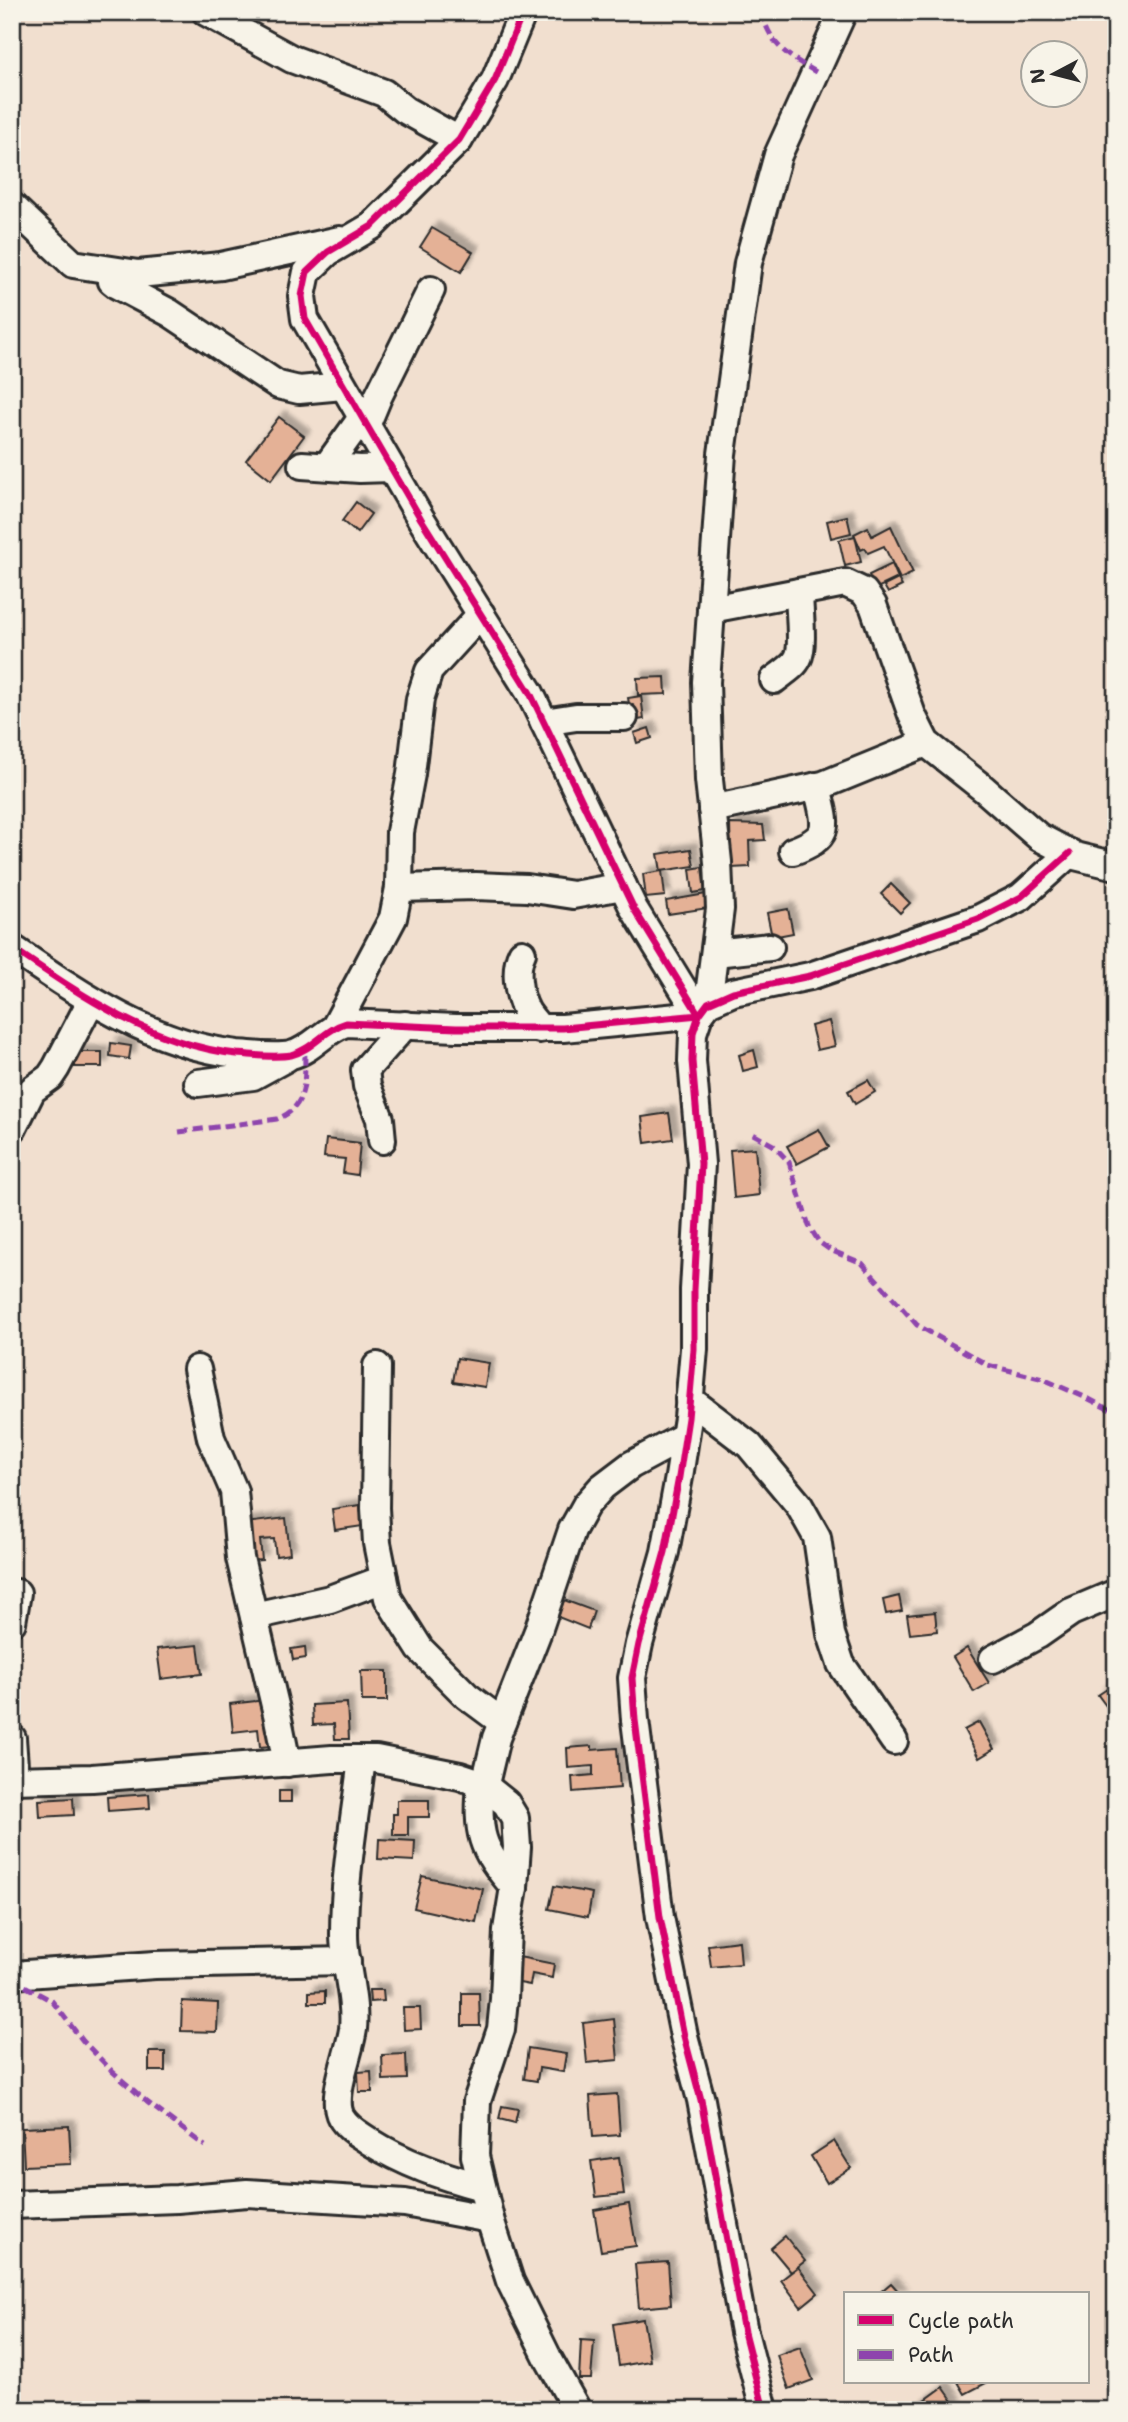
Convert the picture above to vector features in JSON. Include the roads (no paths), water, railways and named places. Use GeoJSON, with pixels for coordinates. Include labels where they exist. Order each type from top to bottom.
{"type":"FeatureCollection","features":[{"type":"Feature","properties":{"kind":"street"},"geometry":{"type":"LineString","coordinates":[[206,12],[292,59],[384,93],[405,110],[459,140]]}},
{"type":"Feature","properties":{"kind":"street"},"geometry":{"type":"LineString","coordinates":[[523,12],[495,80],[459,140],[372,226],[328,251],[307,272],[302,296],[305,319],[390,468],[530,693],[634,909],[703,1009]]}},
{"type":"Feature","properties":{"kind":"street"},"geometry":{"type":"LineString","coordinates":[[764,2410],[744,2332],[701,2100],[684,2036],[660,1917],[632,1678],[665,1552],[685,1436],[694,1349],[694,1290],[701,1164],[692,1061],[693,1034],[703,1009],[715,953],[720,909],[709,780],[706,682],[722,454],[748,263],[778,155],[843,12]]}},
{"type":"Feature","properties":{"kind":"street"},"geometry":{"type":"LineString","coordinates":[[12,206],[73,264],[138,274],[221,267],[351,238]]}},
{"type":"Feature","properties":{"kind":"street"},"geometry":{"type":"LineString","coordinates":[[114,271],[113,281],[117,285],[170,313],[278,385],[299,390],[343,386]]}},
{"type":"Feature","properties":{"kind":"street"},"geometry":{"type":"LineString","coordinates":[[390,468],[360,469],[315,465],[364,423],[431,290]]}},
{"type":"Feature","properties":{"kind":"street"},"geometry":{"type":"LineString","coordinates":[[711,609],[845,583],[864,592],[873,605],[912,715],[926,743],[1039,837],[1070,853],[1116,866]]}},
{"type":"Feature","properties":{"kind":"street"},"geometry":{"type":"LineString","coordinates":[[774,680],[797,661],[800,654],[802,645],[799,592]]}},
{"type":"Feature","properties":{"kind":"street"},"geometry":{"type":"LineString","coordinates":[[198,1083],[253,1076],[311,1045],[335,1027],[394,918],[399,888],[400,832],[422,692],[429,671],[481,614]]}},
{"type":"Feature","properties":{"kind":"street"},"geometry":{"type":"LineString","coordinates":[[544,722],[576,717],[624,718]]}},
{"type":"Feature","properties":{"kind":"street"},"geometry":{"type":"LineString","coordinates":[[712,808],[817,786],[926,743]]}},
{"type":"Feature","properties":{"kind":"street"},"geometry":{"type":"LineString","coordinates":[[793,851],[815,842],[824,831],[825,822],[817,786]]}},
{"type":"Feature","properties":{"kind":"street"},"geometry":{"type":"LineString","coordinates":[[335,1027],[354,1023],[373,1026],[540,1029],[703,1009],[733,992],[810,976],[978,919],[1021,897],[1070,853]]}},
{"type":"Feature","properties":{"kind":"street"},"geometry":{"type":"LineString","coordinates":[[399,888],[514,887],[573,895],[623,886]]}},
{"type":"Feature","properties":{"kind":"street"},"geometry":{"type":"LineString","coordinates":[[715,953],[770,947]]}},
{"type":"Feature","properties":{"kind":"street"},"geometry":{"type":"LineString","coordinates":[[12,948],[92,1001],[140,1027],[181,1043],[248,1055],[292,1055]]}},
{"type":"Feature","properties":{"kind":"street"},"geometry":{"type":"LineString","coordinates":[[522,953],[517,963],[519,985],[526,1010],[540,1029]]}},
{"type":"Feature","properties":{"kind":"street"},"geometry":{"type":"LineString","coordinates":[[13,1128],[32,1090],[50,1077],[56,1068],[92,1001]]}},
{"type":"Feature","properties":{"kind":"street"},"geometry":{"type":"LineString","coordinates":[[382,1140],[380,1119],[364,1076],[365,1070],[405,1025]]}},
{"type":"Feature","properties":{"kind":"street"},"geometry":{"type":"LineString","coordinates":[[377,1366],[375,1508],[377,1543],[388,1598],[421,1649],[467,1696],[502,1722]]}},
{"type":"Feature","properties":{"kind":"street"},"geometry":{"type":"LineString","coordinates":[[197,1370],[211,1438],[234,1490],[240,1558],[287,1763]]}},
{"type":"Feature","properties":{"kind":"street"},"geometry":{"type":"LineString","coordinates":[[689,1399],[749,1445],[799,1505],[817,1537],[831,1634],[841,1664],[894,1741]]}},
{"type":"Feature","properties":{"kind":"street"},"geometry":{"type":"LineString","coordinates":[[514,1886],[498,1869],[482,1839],[479,1821],[483,1784],[502,1722],[538,1631],[572,1530],[586,1505],[602,1487],[631,1465],[685,1436]]}},
{"type":"Feature","properties":{"kind":"street"},"geometry":{"type":"LineString","coordinates":[[254,1616],[330,1600],[384,1579]]}},
{"type":"Feature","properties":{"kind":"street"},"geometry":{"type":"LineString","coordinates":[[12,1622],[17,1593]]}},
{"type":"Feature","properties":{"kind":"street"},"geometry":{"type":"LineString","coordinates":[[993,1659],[1038,1635],[1070,1612],[1116,1593]]}},
{"type":"Feature","properties":{"kind":"street"},"geometry":{"type":"LineString","coordinates":[[12,1738],[14,1780],[92,1778],[376,1759],[483,1784],[506,1802],[515,1818],[517,1847],[514,1886],[507,1930],[501,2029],[477,2101],[475,2156],[490,2219],[510,2281],[577,2410]]}},
{"type":"Feature","properties":{"kind":"street"},"geometry":{"type":"LineString","coordinates":[[362,1759],[347,1887],[344,1936],[353,2006],[352,2030],[338,2091],[340,2115],[350,2128],[392,2156],[438,2175],[482,2187]]}},
{"type":"Feature","properties":{"kind":"street"},"geometry":{"type":"LineString","coordinates":[[12,1975],[155,1965],[347,1961]]}},
{"type":"Feature","properties":{"kind":"street"},"geometry":{"type":"LineString","coordinates":[[12,2205],[177,2199],[247,2193],[405,2203],[490,2219]]}}]}
